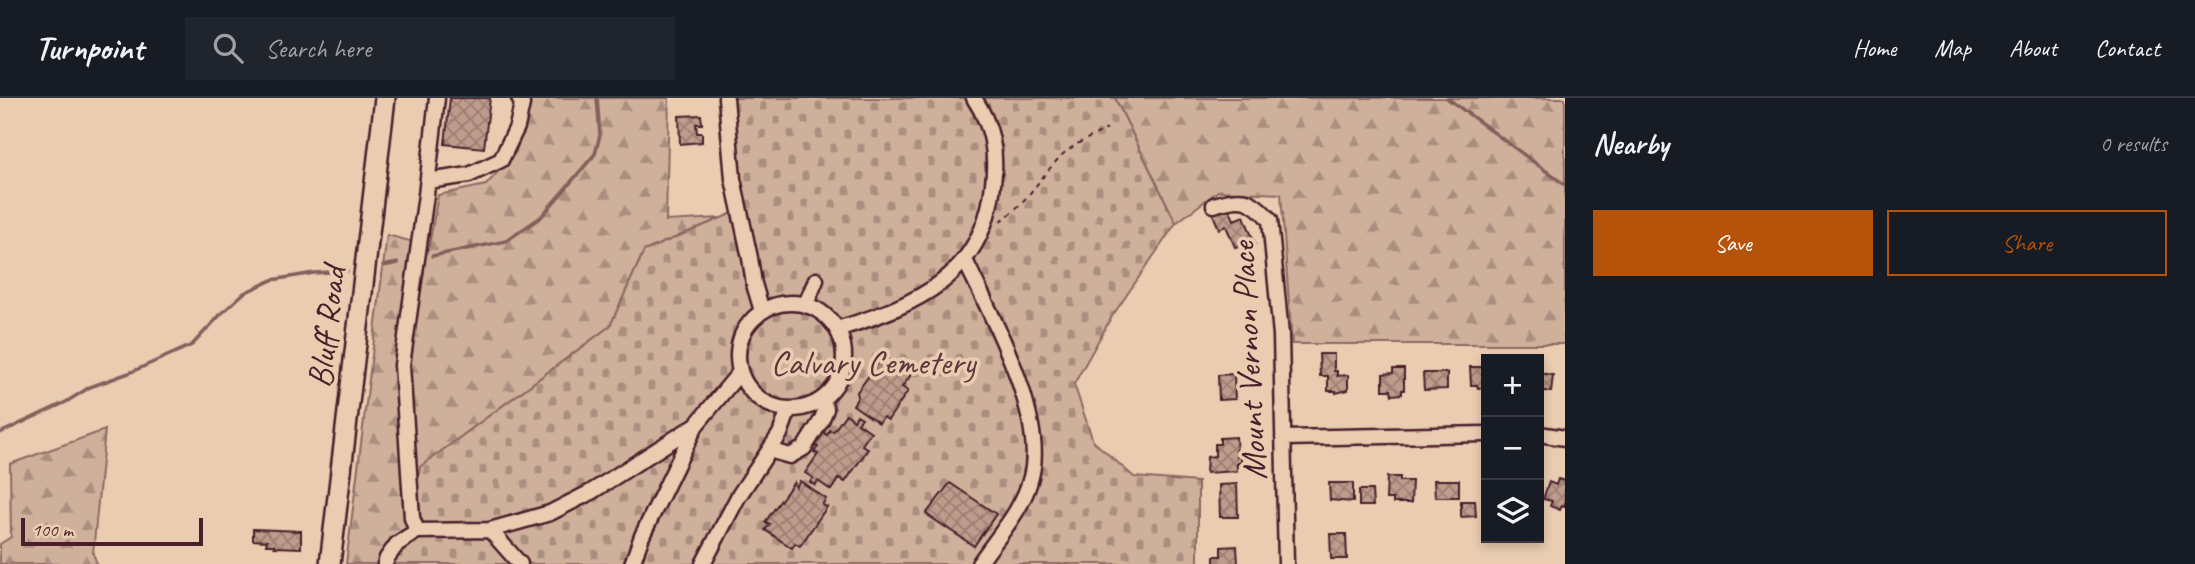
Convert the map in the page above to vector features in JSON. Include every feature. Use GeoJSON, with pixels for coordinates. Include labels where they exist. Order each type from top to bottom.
{"type":"FeatureCollection","features":[{"type":"Feature","properties":{"kind":"main road","name":"Bluff Road"},"geometry":{"type":"LineString","coordinates":[[330,564],[385,98]]}},
{"type":"Feature","properties":{"kind":"street"},"geometry":{"type":"LineString","coordinates":[[416,531],[412,518],[402,365],[437,98]]}},
{"type":"Feature","properties":{"kind":"street"},"geometry":{"type":"LineString","coordinates":[[428,181],[469,175],[501,160],[517,127],[522,104],[519,98]]}},
{"type":"Feature","properties":{"kind":"street"},"geometry":{"type":"LineString","coordinates":[[726,98],[733,179],[762,311]]}},
{"type":"Feature","properties":{"kind":"street"},"geometry":{"type":"LineString","coordinates":[[837,329],[873,318],[913,301],[947,278],[965,260],[983,233],[991,202],[996,162],[993,138],[974,98]]}},
{"type":"Feature","properties":{"kind":"street","name":"Mount Vernon Place"},"geometry":{"type":"LineString","coordinates":[[1214,205],[1229,200],[1250,200],[1270,220],[1281,335],[1286,564]]}},
{"type":"Feature","properties":{"kind":"street"},"geometry":{"type":"LineString","coordinates":[[965,260],[1001,336],[1031,423],[1034,445],[1032,476],[1024,498],[979,564]]}},
{"type":"Feature","properties":{"kind":"street"},"geometry":{"type":"LineString","coordinates":[[806,304],[816,280]]}},
{"type":"Feature","properties":{"kind":"street"},"geometry":{"type":"LineString","coordinates":[[791,302],[806,304],[829,318],[837,329],[844,351],[841,374],[834,388],[822,399],[801,408],[776,407],[764,402],[746,384],[740,372],[738,355],[741,337],[749,322],[762,311],[791,302]]}},
{"type":"Feature","properties":{"kind":"street"},"geometry":{"type":"LineString","coordinates":[[632,564],[642,536],[696,425],[740,372]]}},
{"type":"Feature","properties":{"kind":"street"},"geometry":{"type":"LineString","coordinates":[[769,450],[790,456],[804,448],[826,409],[822,399]]}},
{"type":"Feature","properties":{"kind":"street"},"geometry":{"type":"LineString","coordinates":[[702,564],[738,497],[780,434],[789,409]]}},
{"type":"Feature","properties":{"kind":"street"},"geometry":{"type":"LineString","coordinates":[[385,564],[397,544],[416,531],[490,530],[550,513],[592,492],[696,425]]}},
{"type":"Feature","properties":{"kind":"street"},"geometry":{"type":"LineString","coordinates":[[1283,438],[1481,434]]}},
{"type":"Feature","properties":{"kind":"street"},"geometry":{"type":"LineString","coordinates":[[1544,435],[1565,438]]}},
{"type":"Feature","properties":{"kind":"street"},"geometry":{"type":"LineString","coordinates":[[490,530],[520,564]]}},
{"type":"Feature","properties":{"kind":"path"},"geometry":{"type":"LineString","coordinates":[[986,220],[994,223],[1002,221],[1062,156],[1082,141],[1107,129]]}},
{"type":"Feature","properties":{"kind":"green space"},"geometry":{"type":"Polygon","coordinates":[[[528,98],[669,98],[666,221],[721,218],[644,251],[610,326],[420,467],[409,539],[387,564],[346,564],[387,235],[429,246],[438,195],[486,185],[516,152],[528,98]]]}},
{"type":"Feature","properties":{"kind":"green space","name":"Calvary Cemetery"},"geometry":{"type":"Polygon","coordinates":[[[727,98],[1115,98],[1176,223],[1111,318],[1074,384],[1093,441],[1134,477],[1198,482],[1198,564],[387,564],[409,539],[420,467],[610,326],[644,251],[740,210],[727,98]]]}},
{"type":"Feature","properties":{"kind":"green space"},"geometry":{"type":"Polygon","coordinates":[[[1115,98],[1565,98],[1565,344],[1292,344],[1281,194],[1218,191],[1176,223],[1115,98]]]}},
{"type":"Feature","properties":{"kind":"green space"},"geometry":{"type":"Polygon","coordinates":[[[105,430],[93,553],[97,564],[0,564],[0,544],[11,537],[10,464],[105,430]]]}},
{"type":"Feature","properties":{"kind":"building"},"geometry":{"type":"Polygon","coordinates":[[[450,98],[490,98],[484,148],[445,144],[450,98]]]}},
{"type":"Feature","properties":{"kind":"building"},"geometry":{"type":"Polygon","coordinates":[[[701,115],[702,124],[696,124],[697,133],[702,133],[702,142],[680,144],[679,116],[701,115]]]}},
{"type":"Feature","properties":{"kind":"building"},"geometry":{"type":"Polygon","coordinates":[[[1228,205],[1234,220],[1244,216],[1255,244],[1245,248],[1243,245],[1235,247],[1226,226],[1219,229],[1212,212],[1228,205]]]}},
{"type":"Feature","properties":{"kind":"building"},"geometry":{"type":"Polygon","coordinates":[[[1319,354],[1334,354],[1334,371],[1337,371],[1337,376],[1348,375],[1348,390],[1336,393],[1328,391],[1328,376],[1320,376],[1319,354]]]}},
{"type":"Feature","properties":{"kind":"building"},"geometry":{"type":"Polygon","coordinates":[[[886,358],[911,375],[902,387],[908,391],[888,420],[883,417],[879,423],[853,405],[858,397],[857,392],[879,362],[886,358]]]}},
{"type":"Feature","properties":{"kind":"building"},"geometry":{"type":"Polygon","coordinates":[[[1470,367],[1481,367],[1481,388],[1471,385],[1470,367]]]}},
{"type":"Feature","properties":{"kind":"building"},"geometry":{"type":"Polygon","coordinates":[[[1393,369],[1404,369],[1402,394],[1392,395],[1391,390],[1383,390],[1383,374],[1393,373],[1393,369]]]}},
{"type":"Feature","properties":{"kind":"building"},"geometry":{"type":"Polygon","coordinates":[[[1423,373],[1447,373],[1447,389],[1424,390],[1423,373]]]}},
{"type":"Feature","properties":{"kind":"building"},"geometry":{"type":"Polygon","coordinates":[[[1234,374],[1235,399],[1219,400],[1218,375],[1234,374]]]}},
{"type":"Feature","properties":{"kind":"building"},"geometry":{"type":"Polygon","coordinates":[[[1544,374],[1553,375],[1551,392],[1544,391],[1544,374]]]}},
{"type":"Feature","properties":{"kind":"building"},"geometry":{"type":"Polygon","coordinates":[[[846,414],[854,420],[857,415],[862,418],[858,423],[871,432],[862,445],[868,449],[845,482],[839,478],[831,490],[818,481],[815,485],[810,482],[813,478],[805,473],[818,454],[814,452],[818,447],[811,442],[820,430],[827,435],[830,430],[833,432],[846,414]]]}},
{"type":"Feature","properties":{"kind":"building"},"geometry":{"type":"Polygon","coordinates":[[[1236,437],[1237,456],[1241,456],[1237,471],[1206,473],[1207,457],[1215,456],[1215,444],[1220,444],[1220,438],[1236,437]]]}},
{"type":"Feature","properties":{"kind":"building"},"geometry":{"type":"Polygon","coordinates":[[[1387,477],[1412,481],[1411,503],[1393,503],[1393,499],[1386,499],[1387,477]]]}},
{"type":"Feature","properties":{"kind":"building"},"geometry":{"type":"Polygon","coordinates":[[[1558,479],[1565,481],[1565,506],[1562,505],[1560,510],[1550,506],[1552,501],[1544,499],[1549,482],[1556,485],[1558,479]]]}},
{"type":"Feature","properties":{"kind":"building"},"geometry":{"type":"Polygon","coordinates":[[[1434,480],[1459,480],[1459,497],[1435,497],[1434,480]]]}},
{"type":"Feature","properties":{"kind":"building"},"geometry":{"type":"Polygon","coordinates":[[[800,481],[826,499],[822,505],[827,507],[800,546],[795,543],[792,548],[765,530],[770,524],[765,522],[794,482],[796,487],[800,481]]]}},
{"type":"Feature","properties":{"kind":"building"},"geometry":{"type":"Polygon","coordinates":[[[950,483],[996,514],[974,546],[926,514],[950,483]]]}},
{"type":"Feature","properties":{"kind":"building"},"geometry":{"type":"Polygon","coordinates":[[[1329,483],[1353,483],[1353,502],[1330,500],[1329,483]]]}},
{"type":"Feature","properties":{"kind":"building"},"geometry":{"type":"Polygon","coordinates":[[[1237,484],[1238,517],[1220,517],[1219,485],[1237,484]]]}},
{"type":"Feature","properties":{"kind":"building"},"geometry":{"type":"Polygon","coordinates":[[[1359,490],[1372,490],[1373,506],[1359,506],[1359,490]]]}},
{"type":"Feature","properties":{"kind":"building"},"geometry":{"type":"Polygon","coordinates":[[[1461,501],[1475,501],[1476,516],[1461,517],[1461,501]]]}},
{"type":"Feature","properties":{"kind":"building"},"geometry":{"type":"Polygon","coordinates":[[[253,529],[301,531],[301,548],[274,547],[266,545],[267,541],[253,540],[253,529]]]}},
{"type":"Feature","properties":{"kind":"building"},"geometry":{"type":"Polygon","coordinates":[[[1330,534],[1346,534],[1347,559],[1331,559],[1330,534]]]}},
{"type":"Feature","properties":{"kind":"building"},"geometry":{"type":"Polygon","coordinates":[[[1237,546],[1238,564],[1214,564],[1214,556],[1221,556],[1221,547],[1237,546]]]}},
{"type":"Feature","properties":{"kind":"waterway"},"geometry":{"type":"LineString","coordinates":[[432,256],[506,241],[541,217],[595,154],[600,135],[597,98]]}},
{"type":"Feature","properties":{"kind":"waterway"},"geometry":{"type":"LineString","coordinates":[[1447,98],[1565,185]]}},
{"type":"Feature","properties":{"kind":"waterway"},"geometry":{"type":"LineString","coordinates":[[383,266],[398,263]]}},
{"type":"Feature","properties":{"kind":"waterway"},"geometry":{"type":"LineString","coordinates":[[0,433],[66,402],[90,387],[192,345],[244,293],[272,280],[347,271]]}}]}
